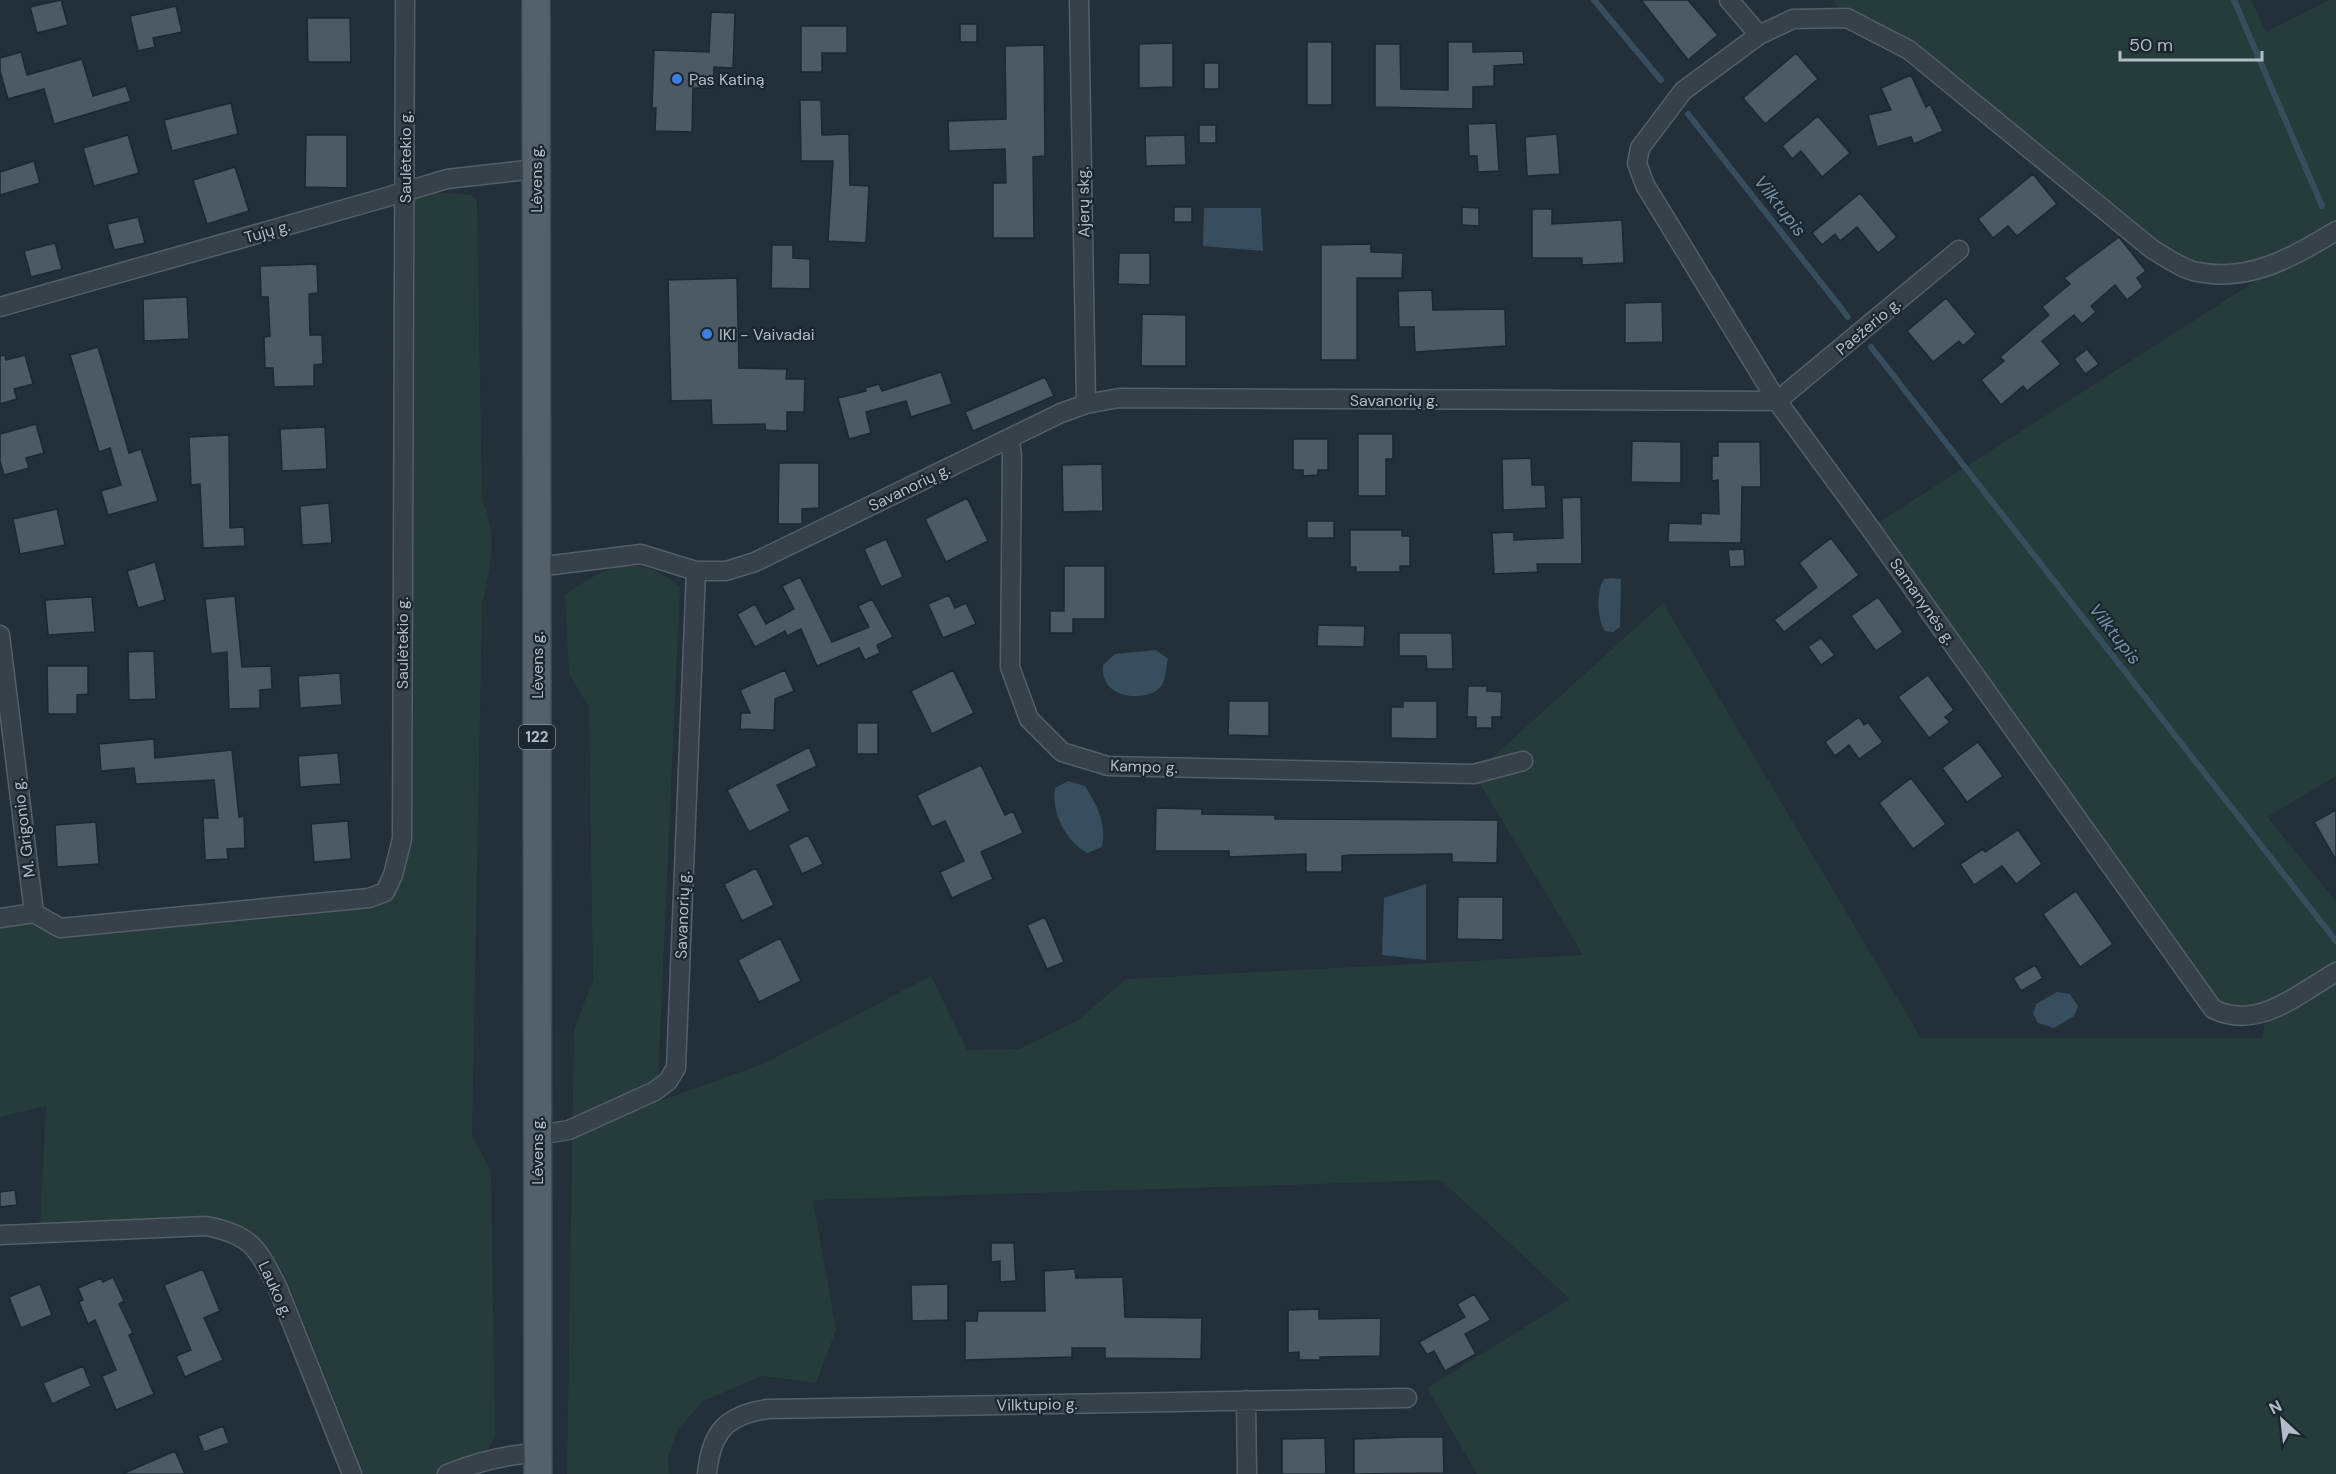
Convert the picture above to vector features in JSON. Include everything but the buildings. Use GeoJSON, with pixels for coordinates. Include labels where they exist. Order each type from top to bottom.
{"type":"FeatureCollection","features":[{"type":"Feature","properties":{"kind":"main road","name":"Lėvens g."},"geometry":{"type":"LineString","coordinates":[[536,0],[538,1463]]}},
{"type":"Feature","properties":{"kind":"street","name":"Saulėtekio g."},"geometry":{"type":"LineString","coordinates":[[34,914],[60,928],[369,898],[385,892],[393,875],[402,839],[405,0]]}},
{"type":"Feature","properties":{"kind":"street","name":"Ajerų skg."},"geometry":{"type":"LineString","coordinates":[[1079,0],[1086,404]]}},
{"type":"Feature","properties":{"kind":"street"},"geometry":{"type":"LineString","coordinates":[[1729,0],[1759,35]]}},
{"type":"Feature","properties":{"kind":"street","name":"Samanynės g."},"geometry":{"type":"LineString","coordinates":[[2336,231],[2293,257],[2237,276],[2192,271],[2152,249],[1909,50],[1847,18],[1793,19],[1759,35],[1683,91],[1640,148],[1637,163],[1645,185],[1777,401],[1884,547],[2213,1009],[2229,1017],[2246,1018],[2267,1013],[2336,972]]}},
{"type":"Feature","properties":{"kind":"street","name":"Tujų g."},"geometry":{"type":"LineString","coordinates":[[0,307],[447,179],[536,169]]}},
{"type":"Feature","properties":{"kind":"street","name":"Paežerio g."},"geometry":{"type":"LineString","coordinates":[[1777,401],[1959,250]]}},
{"type":"Feature","properties":{"kind":"street","name":"Savanorių g."},"geometry":{"type":"LineString","coordinates":[[538,1135],[569,1130],[656,1091],[668,1081],[676,1068],[696,571],[726,571],[755,562],[1010,438],[1086,404],[1119,398],[1777,401]]}},
{"type":"Feature","properties":{"kind":"street","name":"Kampo g."},"geometry":{"type":"LineString","coordinates":[[1010,438],[1012,455],[1010,666],[1029,719],[1062,752],[1108,766],[1474,774],[1522,761]]}},
{"type":"Feature","properties":{"kind":"street"},"geometry":{"type":"LineString","coordinates":[[537,567],[641,554],[696,571]]}},
{"type":"Feature","properties":{"kind":"street","name":"M. Grigonio g."},"geometry":{"type":"LineString","coordinates":[[0,635],[34,914]]}},
{"type":"Feature","properties":{"kind":"street"},"geometry":{"type":"LineString","coordinates":[[0,918],[34,914]]}},
{"type":"Feature","properties":{"kind":"street","name":"Lauko g."},"geometry":{"type":"LineString","coordinates":[[0,1235],[206,1226],[228,1230],[249,1241],[263,1258],[277,1286],[351,1474]]}},
{"type":"Feature","properties":{"kind":"street","name":"Vilktupio g."},"geometry":{"type":"LineString","coordinates":[[707,1474],[710,1451],[718,1433],[732,1420],[749,1412],[768,1408],[1407,1398]]}},
{"type":"Feature","properties":{"kind":"street"},"geometry":{"type":"LineString","coordinates":[[1246,1400],[1247,1474]]}},
{"type":"Feature","properties":{"kind":"street"},"geometry":{"type":"LineString","coordinates":[[447,1474],[498,1456],[538,1463]]}},
{"type":"Feature","properties":{"kind":"green space"},"geometry":{"type":"Polygon","coordinates":[[[1833,0],[2251,0],[2266,32],[2330,0],[2336,0],[2336,776],[2267,817],[2336,901],[2336,1474],[1477,1474],[1427,1388],[1570,1299],[1441,1180],[813,1200],[836,1330],[816,1383],[762,1376],[703,1401],[678,1429],[668,1456],[669,1474],[567,1474],[574,1030],[593,980],[589,707],[569,674],[565,595],[594,576],[622,566],[650,569],[680,587],[657,1102],[763,1064],[931,976],[967,1050],[1019,1049],[1078,1020],[1126,979],[1583,955],[1474,774],[1663,603],[1921,1038],[2262,1038],[2267,1013],[2229,1017],[1870,528],[2290,259],[2192,271],[1909,50],[1847,18],[1833,0]]]}},
{"type":"Feature","properties":{"kind":"green space"},"geometry":{"type":"Polygon","coordinates":[[[405,190],[471,195],[477,201],[482,500],[490,525],[491,538],[490,564],[482,604],[472,1136],[491,1171],[495,1437],[481,1461],[447,1474],[364,1474],[285,1275],[265,1244],[250,1229],[221,1220],[40,1226],[46,1106],[0,1117],[0,918],[34,913],[60,928],[369,898],[393,875],[405,190]]]}},
{"type":"Feature","properties":{"kind":"water"},"geometry":{"type":"Polygon","coordinates":[[[1204,208],[1261,208],[1263,251],[1203,246],[1204,208]]]}},
{"type":"Feature","properties":{"kind":"water"},"geometry":{"type":"Polygon","coordinates":[[[1604,579],[1621,579],[1620,627],[1613,632],[1605,631],[1602,626],[1598,605],[1601,584],[1604,579]]]}},
{"type":"Feature","properties":{"kind":"water"},"geometry":{"type":"Polygon","coordinates":[[[1156,650],[1168,659],[1163,683],[1150,694],[1129,696],[1118,693],[1104,678],[1103,665],[1115,654],[1156,650]]]}},
{"type":"Feature","properties":{"kind":"water"},"geometry":{"type":"Polygon","coordinates":[[[1068,781],[1085,786],[1102,823],[1102,847],[1087,853],[1079,848],[1067,834],[1055,807],[1055,788],[1068,781]]]}},
{"type":"Feature","properties":{"kind":"water"},"geometry":{"type":"Polygon","coordinates":[[[1426,884],[1426,960],[1382,955],[1384,898],[1426,884]]]}},
{"type":"Feature","properties":{"kind":"water"},"geometry":{"type":"Polygon","coordinates":[[[2057,992],[2070,994],[2078,1006],[2074,1016],[2054,1028],[2038,1023],[2033,1014],[2036,1004],[2057,992]]]}},
{"type":"Feature","properties":{"kind":"waterway","name":"Vilktupis"},"geometry":{"type":"LineString","coordinates":[[1594,0],[1661,80]]}},
{"type":"Feature","properties":{"kind":"waterway"},"geometry":{"type":"LineString","coordinates":[[2234,0],[2322,206]]}},
{"type":"Feature","properties":{"kind":"waterway","name":"Vilktupis"},"geometry":{"type":"LineString","coordinates":[[1688,114],[1848,317]]}},
{"type":"Feature","properties":{"kind":"waterway","name":"Vilktupis"},"geometry":{"type":"LineString","coordinates":[[1871,347],[2336,941]]}},
{"type":"Feature","properties":{"kind":"place","name":"Pas Katiną"},"geometry":{"type":"Point","coordinates":[677,79]}},
{"type":"Feature","properties":{"kind":"place","name":"IKI - Vaivadai"},"geometry":{"type":"Point","coordinates":[707,334]}}]}
